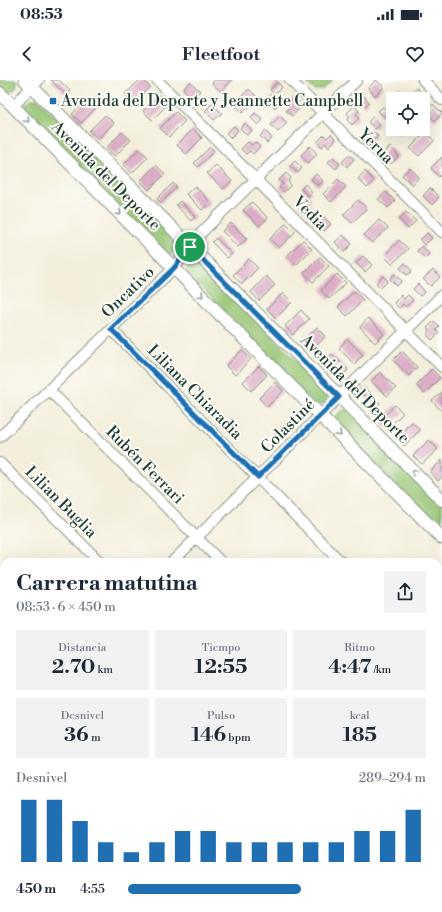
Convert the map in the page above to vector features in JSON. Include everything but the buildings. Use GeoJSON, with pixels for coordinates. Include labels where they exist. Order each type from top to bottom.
{"type":"FeatureCollection","features":[{"type":"Feature","properties":{"kind":"street","name":"Vedia"},"geometry":{"type":"LineString","coordinates":[[157,80],[442,367]]}},
{"type":"Feature","properties":{"kind":"street","name":"Yerua"},"geometry":{"type":"LineString","coordinates":[[290,80],[442,232]]}},
{"type":"Feature","properties":{"kind":"street","name":"Oncativo"},"geometry":{"type":"LineString","coordinates":[[0,438],[174,268],[202,232],[357,80]]}},
{"type":"Feature","properties":{"kind":"street"},"geometry":{"type":"LineString","coordinates":[[422,80],[442,100]]}},
{"type":"Feature","properties":{"kind":"street"},"geometry":{"type":"LineString","coordinates":[[13,106],[32,82]]}},
{"type":"Feature","properties":{"kind":"street","name":"Avenida del Deporte"},"geometry":{"type":"LineString","coordinates":[[32,82],[190,247],[442,500]]}},
{"type":"Feature","properties":{"kind":"street","name":"Avenida del Deporte"},"geometry":{"type":"LineString","coordinates":[[0,93],[442,538]]}},
{"type":"Feature","properties":{"kind":"street","name":"Colastiné"},"geometry":{"type":"LineString","coordinates":[[176,558],[442,295]]}},
{"type":"Feature","properties":{"kind":"street","name":"Liliana Chiaradia"},"geometry":{"type":"LineString","coordinates":[[111,329],[337,558]]}},
{"type":"Feature","properties":{"kind":"street","name":"Rubén Ferrari"},"geometry":{"type":"LineString","coordinates":[[49,390],[217,558]]}},
{"type":"Feature","properties":{"kind":"street","name":"Lilian Buglia"},"geometry":{"type":"LineString","coordinates":[[0,462],[96,558]]}},
{"type":"Feature","properties":{"kind":"green space"},"geometry":{"type":"Polygon","coordinates":[[[0,80],[17,80],[17,86],[14,90],[8,93],[0,88],[0,80]]]}},
{"type":"Feature","properties":{"kind":"green space"},"geometry":{"type":"Polygon","coordinates":[[[304,80],[333,80],[323,90],[314,90],[304,80]]]}},
{"type":"Feature","properties":{"kind":"green space"},"geometry":{"type":"Polygon","coordinates":[[[32,99],[38,99],[179,243],[177,251],[173,254],[165,253],[24,111],[24,105],[32,99]]]}},
{"type":"Feature","properties":{"kind":"green space"},"geometry":{"type":"Polygon","coordinates":[[[195,261],[200,261],[328,393],[327,399],[324,403],[314,404],[187,273],[187,267],[195,261]]]}},
{"type":"Feature","properties":{"kind":"green space"},"geometry":{"type":"Polygon","coordinates":[[[343,410],[348,410],[442,504],[442,532],[335,422],[335,416],[343,410]]]}},
{"type":"Feature","properties":{"kind":"place","name":"Avenida del Deporte y Jeannette Campbell"},"geometry":{"type":"Point","coordinates":[53,101]}},
{"type":"Feature","properties":{"kind":"route"},"geometry":{"type":"LineString","coordinates":[[190,247],[339,397],[258,477],[111,329],[174,268],[190,247]]}}]}
